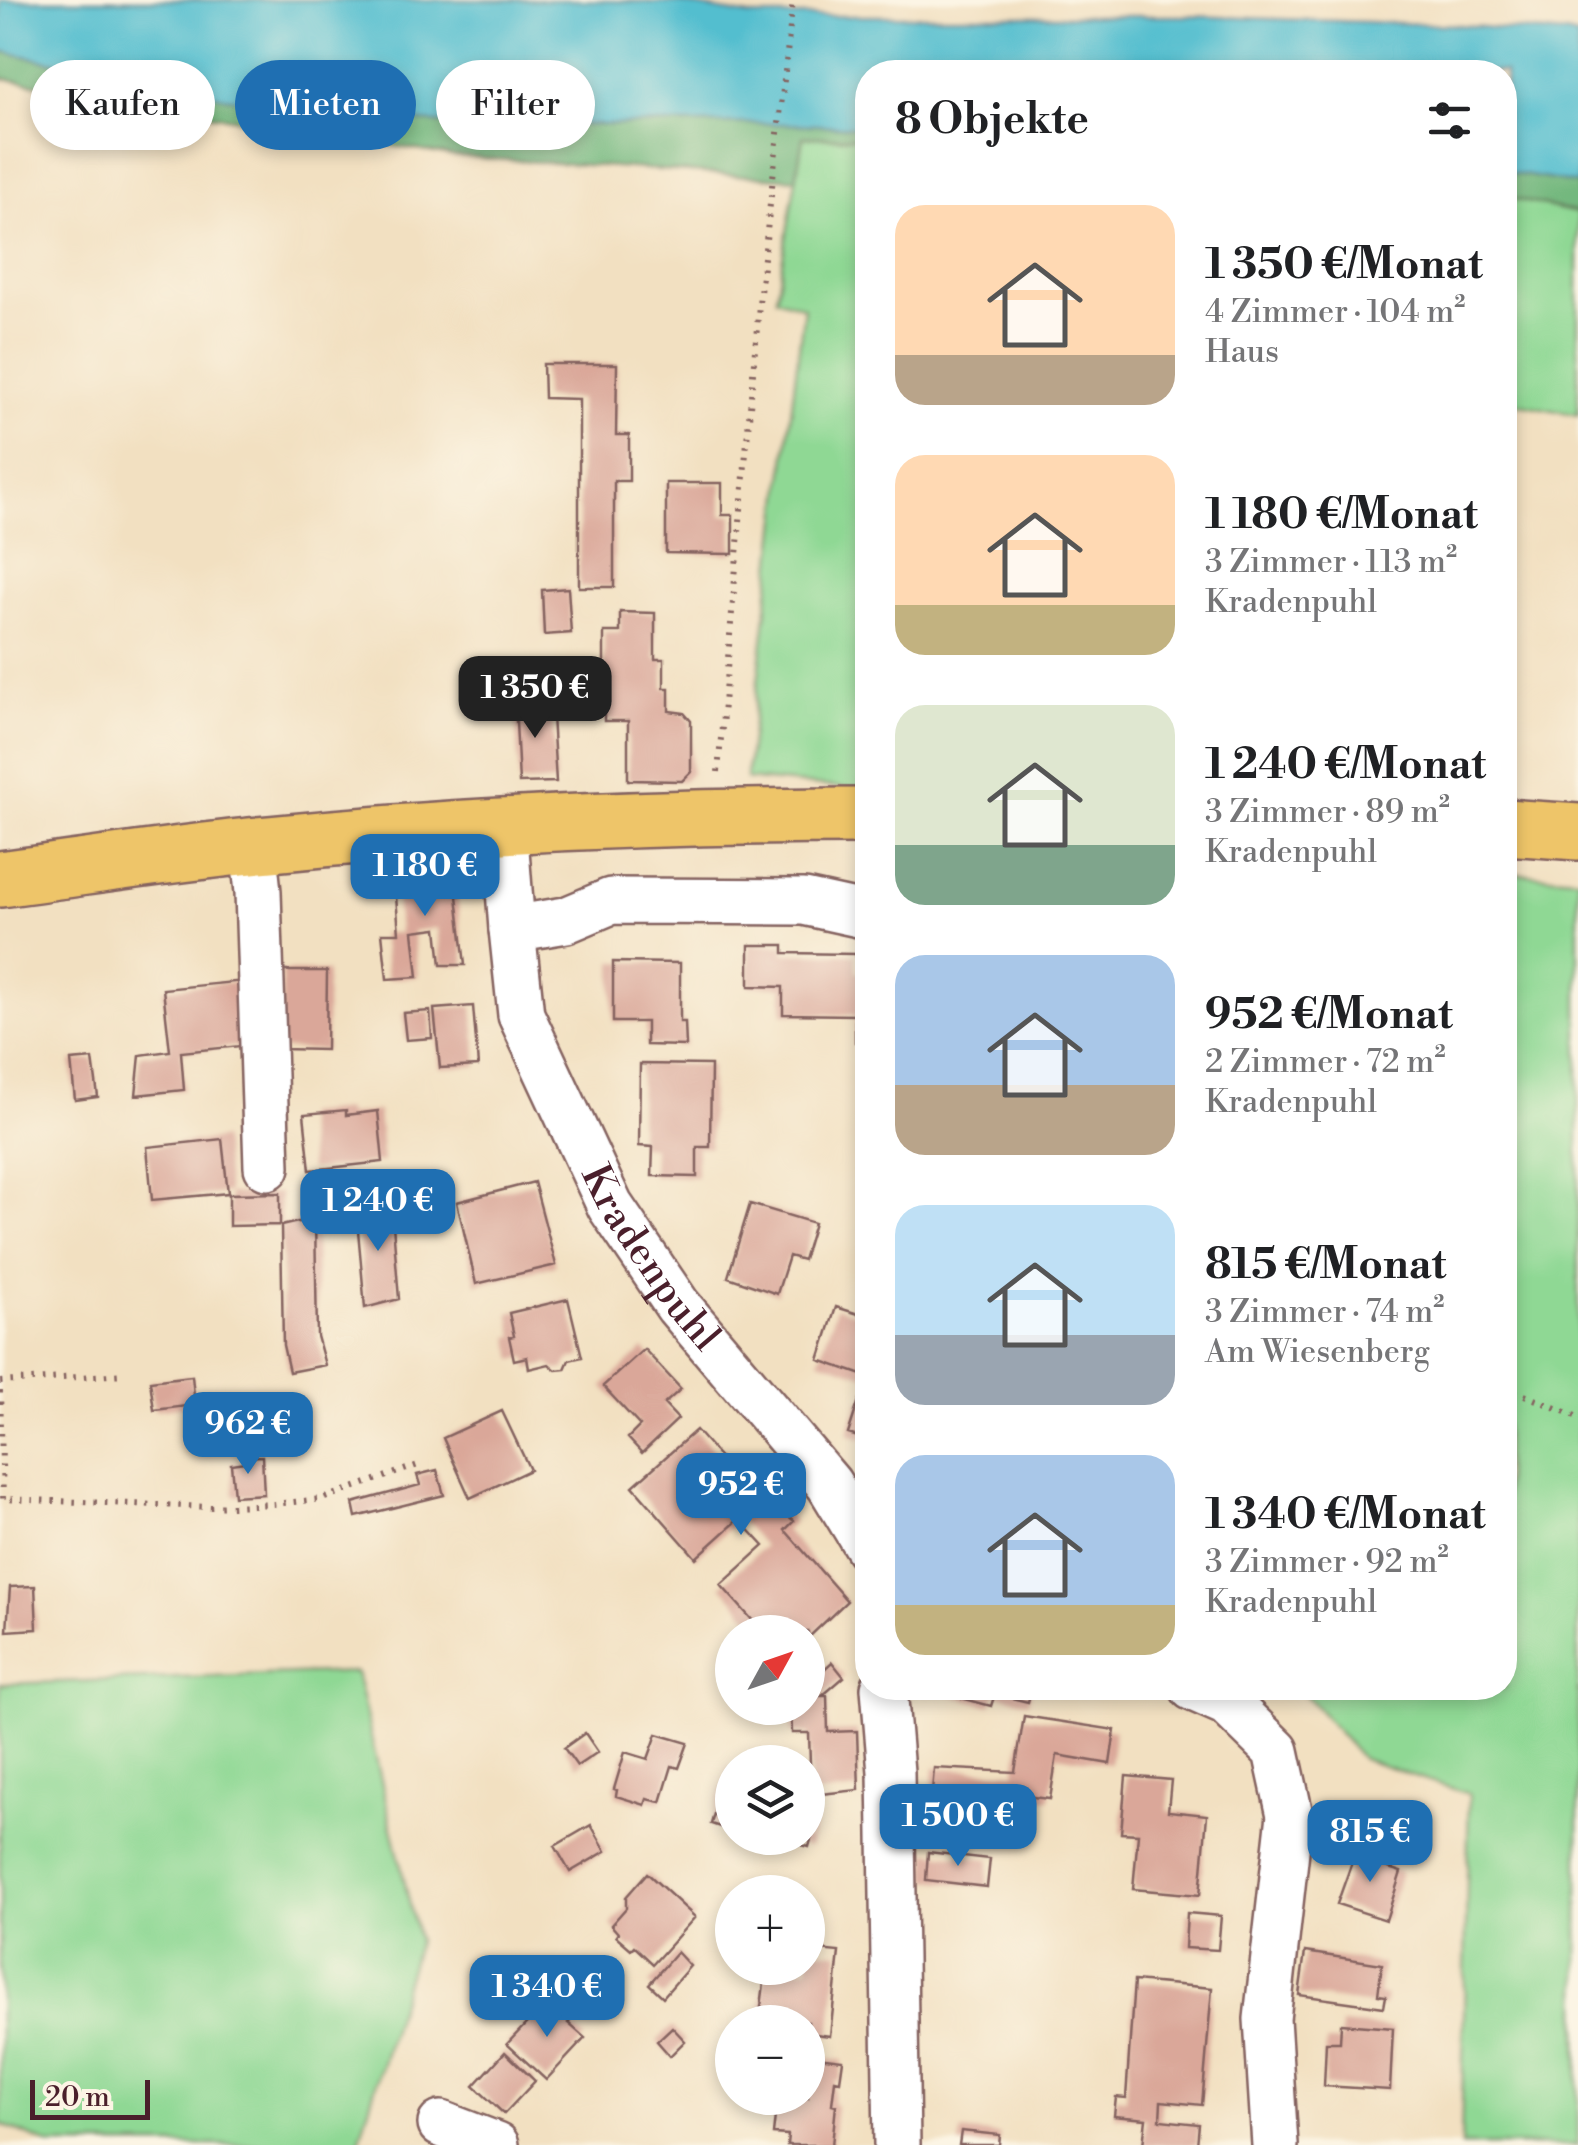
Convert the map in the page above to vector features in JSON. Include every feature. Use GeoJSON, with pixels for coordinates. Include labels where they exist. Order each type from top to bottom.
{"type":"FeatureCollection","features":[{"type":"Feature","properties":{"kind":"main road"},"geometry":{"type":"LineString","coordinates":[[0,879],[252,846],[504,824],[714,816],[855,816]]}},
{"type":"Feature","properties":{"kind":"main road"},"geometry":{"type":"LineString","coordinates":[[1517,829],[1578,832]]}},
{"type":"Feature","properties":{"kind":"street","name":"Kradenpuhl"},"geometry":{"type":"LineString","coordinates":[[504,824],[521,1015],[610,1206],[678,1306],[829,1484],[855,1527]]}},
{"type":"Feature","properties":{"kind":"street"},"geometry":{"type":"LineString","coordinates":[[252,846],[258,892],[266,1167]]}},
{"type":"Feature","properties":{"kind":"street"},"geometry":{"type":"LineString","coordinates":[[512,928],[566,920],[611,901],[804,902],[855,913]]}},
{"type":"Feature","properties":{"kind":"street"},"geometry":{"type":"LineString","coordinates":[[885,1700],[891,1772],[897,2145]]}},
{"type":"Feature","properties":{"kind":"street"},"geometry":{"type":"LineString","coordinates":[[1220,1700],[1276,1752],[1290,1816],[1266,2019],[1275,2145]]}},
{"type":"Feature","properties":{"kind":"street"},"geometry":{"type":"LineString","coordinates":[[440,2124],[496,2145]]}},
{"type":"Feature","properties":{"kind":"path"},"geometry":{"type":"LineString","coordinates":[[714,816],[760,293],[793,0]]}},
{"type":"Feature","properties":{"kind":"path"},"geometry":{"type":"LineString","coordinates":[[0,1382],[125,1374]]}},
{"type":"Feature","properties":{"kind":"path"},"geometry":{"type":"LineString","coordinates":[[0,1390],[3,1499],[212,1506],[274,1504],[322,1498],[418,1466]]}},
{"type":"Feature","properties":{"kind":"path"},"geometry":{"type":"LineString","coordinates":[[1517,1392],[1578,1418]]}},
{"type":"Feature","properties":{"kind":"green space"},"geometry":{"type":"Polygon","coordinates":[[[0,51],[43,60],[30,60],[30,83],[0,78],[0,51]]]}},
{"type":"Feature","properties":{"kind":"green space"},"geometry":{"type":"Polygon","coordinates":[[[215,82],[235,83],[235,119],[215,115],[215,82]]]}},
{"type":"Feature","properties":{"kind":"green space"},"geometry":{"type":"Polygon","coordinates":[[[416,99],[436,101],[436,150],[595,150],[595,115],[673,122],[795,122],[855,127],[855,138],[803,137],[796,179],[452,156],[416,150],[416,99]]]}},
{"type":"Feature","properties":{"kind":"green space"},"geometry":{"type":"Polygon","coordinates":[[[803,137],[855,138],[855,789],[746,779],[804,307],[776,298],[803,137]]]}},
{"type":"Feature","properties":{"kind":"green space"},"geometry":{"type":"Polygon","coordinates":[[[1517,174],[1578,184],[1578,213],[1517,200],[1517,174]]]}},
{"type":"Feature","properties":{"kind":"green space"},"geometry":{"type":"Polygon","coordinates":[[[1517,200],[1578,213],[1578,415],[1517,403],[1517,200]]]}},
{"type":"Feature","properties":{"kind":"green space"},"geometry":{"type":"Polygon","coordinates":[[[1517,874],[1578,878],[1578,2145],[1461,2145],[1469,1794],[1362,1759],[1310,1700],[1517,1700],[1517,874]]]}},
{"type":"Feature","properties":{"kind":"green space"},"geometry":{"type":"Polygon","coordinates":[[[356,1672],[418,1940],[358,2145],[51,2145],[0,2124],[0,1684],[356,1672]]]}},
{"type":"Feature","properties":{"kind":"water"},"geometry":{"type":"Polygon","coordinates":[[[0,0],[574,0],[679,3],[750,16],[1188,16],[1460,25],[1578,37],[1578,184],[1517,174],[1517,60],[855,60],[855,127],[595,125],[595,60],[436,60],[436,123],[416,122],[416,60],[235,60],[235,98],[215,94],[215,60],[44,60],[0,51],[0,0]]]}},
{"type":"Feature","properties":{"kind":"building"},"geometry":{"type":"Polygon","coordinates":[[[543,364],[617,364],[616,435],[629,435],[629,481],[614,481],[614,587],[579,587],[579,399],[544,398],[543,364]]]}},
{"type":"Feature","properties":{"kind":"building"},"geometry":{"type":"Polygon","coordinates":[[[666,483],[722,483],[722,515],[733,515],[733,554],[666,553],[666,483]]]}},
{"type":"Feature","properties":{"kind":"building"},"geometry":{"type":"Polygon","coordinates":[[[568,588],[571,633],[544,635],[542,590],[568,588]]]}},
{"type":"Feature","properties":{"kind":"building"},"geometry":{"type":"Polygon","coordinates":[[[620,612],[655,613],[655,659],[664,659],[669,711],[684,713],[691,721],[691,772],[682,781],[628,780],[628,721],[604,721],[604,632],[620,632],[620,612]]]}},
{"type":"Feature","properties":{"kind":"building"},"geometry":{"type":"Polygon","coordinates":[[[551,699],[556,782],[519,783],[515,701],[551,699]]]}},
{"type":"Feature","properties":{"kind":"building"},"geometry":{"type":"Polygon","coordinates":[[[454,868],[456,883],[467,883],[468,894],[457,896],[465,965],[441,965],[437,928],[413,931],[418,977],[387,979],[382,933],[399,933],[394,872],[454,868]]]}},
{"type":"Feature","properties":{"kind":"building"},"geometry":{"type":"Polygon","coordinates":[[[749,945],[784,945],[784,953],[855,954],[855,1015],[783,1014],[783,987],[749,986],[749,945]]]}},
{"type":"Feature","properties":{"kind":"building"},"geometry":{"type":"Polygon","coordinates":[[[613,962],[680,963],[680,1022],[685,1022],[686,1046],[646,1045],[646,1022],[613,1022],[613,962]]]}},
{"type":"Feature","properties":{"kind":"building"},"geometry":{"type":"Polygon","coordinates":[[[282,971],[327,971],[326,1050],[281,1049],[282,971]]]}},
{"type":"Feature","properties":{"kind":"building"},"geometry":{"type":"Polygon","coordinates":[[[244,981],[251,1045],[181,1052],[184,1090],[136,1095],[140,1055],[170,1051],[163,989],[244,981]]]}},
{"type":"Feature","properties":{"kind":"building"},"geometry":{"type":"Polygon","coordinates":[[[473,1006],[478,1066],[440,1068],[434,1009],[473,1006]]]}},
{"type":"Feature","properties":{"kind":"building"},"geometry":{"type":"Polygon","coordinates":[[[430,1011],[432,1038],[406,1040],[403,1013],[430,1011]]]}},
{"type":"Feature","properties":{"kind":"building"},"geometry":{"type":"Polygon","coordinates":[[[93,1059],[98,1097],[75,1100],[71,1061],[93,1059]]]}},
{"type":"Feature","properties":{"kind":"building"},"geometry":{"type":"Polygon","coordinates":[[[640,1064],[711,1065],[710,1147],[697,1147],[697,1177],[652,1176],[653,1147],[639,1146],[640,1064]]]}},
{"type":"Feature","properties":{"kind":"building"},"geometry":{"type":"Polygon","coordinates":[[[346,1110],[346,1115],[378,1111],[383,1162],[310,1170],[304,1114],[346,1110]]]}},
{"type":"Feature","properties":{"kind":"building"},"geometry":{"type":"Polygon","coordinates":[[[222,1139],[228,1193],[152,1200],[147,1147],[222,1139]]]}},
{"type":"Feature","properties":{"kind":"building"},"geometry":{"type":"Polygon","coordinates":[[[534,1182],[556,1265],[476,1284],[457,1202],[534,1182]]]}},
{"type":"Feature","properties":{"kind":"building"},"geometry":{"type":"Polygon","coordinates":[[[280,1193],[280,1225],[229,1226],[229,1194],[280,1193]]]}},
{"type":"Feature","properties":{"kind":"building"},"geometry":{"type":"Polygon","coordinates":[[[391,1200],[399,1299],[365,1308],[356,1208],[391,1200]]]}},
{"type":"Feature","properties":{"kind":"building"},"geometry":{"type":"Polygon","coordinates":[[[750,1204],[814,1223],[803,1260],[789,1256],[777,1294],[728,1277],[750,1204]]]}},
{"type":"Feature","properties":{"kind":"building"},"geometry":{"type":"Polygon","coordinates":[[[315,1218],[317,1336],[325,1365],[289,1372],[283,1345],[281,1226],[315,1218]]]}},
{"type":"Feature","properties":{"kind":"building"},"geometry":{"type":"Polygon","coordinates":[[[568,1299],[582,1357],[569,1360],[565,1369],[556,1370],[549,1364],[529,1369],[527,1357],[514,1360],[509,1313],[568,1299]]]}},
{"type":"Feature","properties":{"kind":"building"},"geometry":{"type":"Polygon","coordinates":[[[836,1307],[855,1313],[855,1372],[819,1360],[836,1307]]]}},
{"type":"Feature","properties":{"kind":"building"},"geometry":{"type":"Polygon","coordinates":[[[644,1349],[681,1389],[664,1404],[678,1419],[642,1453],[628,1438],[640,1426],[603,1386],[644,1349]]]}},
{"type":"Feature","properties":{"kind":"building"},"geometry":{"type":"Polygon","coordinates":[[[192,1376],[195,1405],[154,1410],[150,1381],[192,1376]]]}},
{"type":"Feature","properties":{"kind":"building"},"geometry":{"type":"Polygon","coordinates":[[[502,1411],[530,1470],[470,1498],[443,1438],[502,1411]]]}},
{"type":"Feature","properties":{"kind":"building"},"geometry":{"type":"Polygon","coordinates":[[[855,1412],[855,1436],[848,1434],[855,1412]]]}},
{"type":"Feature","properties":{"kind":"building"},"geometry":{"type":"Polygon","coordinates":[[[696,1430],[758,1501],[765,1495],[794,1521],[785,1530],[847,1601],[825,1622],[825,1615],[748,1615],[721,1585],[764,1546],[739,1519],[696,1558],[633,1486],[696,1430]]]}},
{"type":"Feature","properties":{"kind":"building"},"geometry":{"type":"Polygon","coordinates":[[[262,1456],[264,1494],[234,1496],[231,1464],[245,1462],[244,1457],[262,1456]]]}},
{"type":"Feature","properties":{"kind":"building"},"geometry":{"type":"Polygon","coordinates":[[[437,1470],[444,1495],[356,1517],[353,1503],[420,1485],[417,1475],[437,1470]]]}},
{"type":"Feature","properties":{"kind":"building"},"geometry":{"type":"Polygon","coordinates":[[[35,1586],[37,1629],[7,1631],[10,1587],[35,1586]]]}},
{"type":"Feature","properties":{"kind":"building"},"geometry":{"type":"Polygon","coordinates":[[[832,1662],[844,1677],[825,1693],[825,1668],[832,1662]]]}},
{"type":"Feature","properties":{"kind":"building"},"geometry":{"type":"Polygon","coordinates":[[[827,1696],[828,1732],[857,1731],[859,1790],[825,1794],[825,1745],[809,1745],[809,1733],[792,1733],[792,1725],[825,1725],[827,1696]]]}},
{"type":"Feature","properties":{"kind":"building"},"geometry":{"type":"Polygon","coordinates":[[[968,1700],[993,1700],[991,1706],[968,1700]]]}},
{"type":"Feature","properties":{"kind":"building"},"geometry":{"type":"Polygon","coordinates":[[[1024,1716],[1115,1730],[1110,1764],[1057,1755],[1050,1799],[998,1793],[994,1833],[929,1828],[934,1768],[1015,1772],[1024,1716]]]}},
{"type":"Feature","properties":{"kind":"building"},"geometry":{"type":"Polygon","coordinates":[[[585,1733],[598,1752],[577,1766],[564,1748],[585,1733]]]}},
{"type":"Feature","properties":{"kind":"building"},"geometry":{"type":"Polygon","coordinates":[[[657,1734],[688,1743],[679,1768],[672,1766],[661,1802],[647,1799],[645,1805],[616,1796],[614,1789],[625,1752],[648,1759],[657,1734]]]}},
{"type":"Feature","properties":{"kind":"building"},"geometry":{"type":"Polygon","coordinates":[[[1126,1776],[1171,1780],[1168,1811],[1207,1815],[1200,1895],[1133,1889],[1138,1834],[1121,1833],[1126,1776]]]}},
{"type":"Feature","properties":{"kind":"building"},"geometry":{"type":"Polygon","coordinates":[[[591,1825],[606,1851],[570,1872],[555,1846],[591,1825]]]}},
{"type":"Feature","properties":{"kind":"building"},"geometry":{"type":"Polygon","coordinates":[[[1357,1848],[1387,1858],[1385,1867],[1401,1872],[1386,1920],[1337,1904],[1357,1848]]]}},
{"type":"Feature","properties":{"kind":"building"},"geometry":{"type":"Polygon","coordinates":[[[928,1852],[990,1859],[987,1887],[926,1880],[928,1852]]]}},
{"type":"Feature","properties":{"kind":"building"},"geometry":{"type":"Polygon","coordinates":[[[647,1873],[695,1917],[653,1964],[616,1936],[618,1933],[611,1925],[626,1908],[626,1897],[647,1873]]]}},
{"type":"Feature","properties":{"kind":"building"},"geometry":{"type":"Polygon","coordinates":[[[1187,1913],[1221,1916],[1218,1950],[1185,1948],[1187,1913]]]}},
{"type":"Feature","properties":{"kind":"building"},"geometry":{"type":"Polygon","coordinates":[[[825,1951],[839,1952],[830,2036],[825,2035],[825,2005],[761,2005],[764,1985],[825,1985],[825,1951]]]}},
{"type":"Feature","properties":{"kind":"building"},"geometry":{"type":"Polygon","coordinates":[[[677,1952],[690,1966],[663,1997],[649,1984],[677,1952]]]}},
{"type":"Feature","properties":{"kind":"building"},"geometry":{"type":"Polygon","coordinates":[[[1305,1952],[1382,1964],[1378,1995],[1386,1996],[1384,2007],[1299,1995],[1305,1952]]]}},
{"type":"Feature","properties":{"kind":"building"},"geometry":{"type":"Polygon","coordinates":[[[1134,1981],[1212,1988],[1202,2105],[1161,2101],[1160,2120],[1199,2124],[1197,2145],[1143,2145],[1146,2119],[1114,2116],[1116,2097],[1126,2098],[1134,1981]]]}},
{"type":"Feature","properties":{"kind":"building"},"geometry":{"type":"Polygon","coordinates":[[[547,2002],[559,2014],[565,2008],[575,2016],[568,2023],[585,2038],[546,2080],[507,2044],[547,2002]]]}},
{"type":"Feature","properties":{"kind":"building"},"geometry":{"type":"Polygon","coordinates":[[[1341,2024],[1393,2028],[1390,2090],[1324,2086],[1326,2042],[1340,2042],[1341,2024]]]}},
{"type":"Feature","properties":{"kind":"building"},"geometry":{"type":"Polygon","coordinates":[[[672,2027],[685,2041],[670,2056],[657,2041],[672,2027]]]}},
{"type":"Feature","properties":{"kind":"building"},"geometry":{"type":"Polygon","coordinates":[[[505,2052],[535,2081],[504,2114],[474,2086],[505,2052]]]}},
{"type":"Feature","properties":{"kind":"building"},"geometry":{"type":"Polygon","coordinates":[[[825,2058],[843,2060],[840,2081],[835,2080],[832,2145],[787,2145],[788,2135],[773,2134],[775,2115],[825,2115],[825,2058]]]}},
{"type":"Feature","properties":{"kind":"building"},"geometry":{"type":"Polygon","coordinates":[[[961,2131],[1000,2135],[999,2145],[959,2145],[961,2131]]]}}]}
